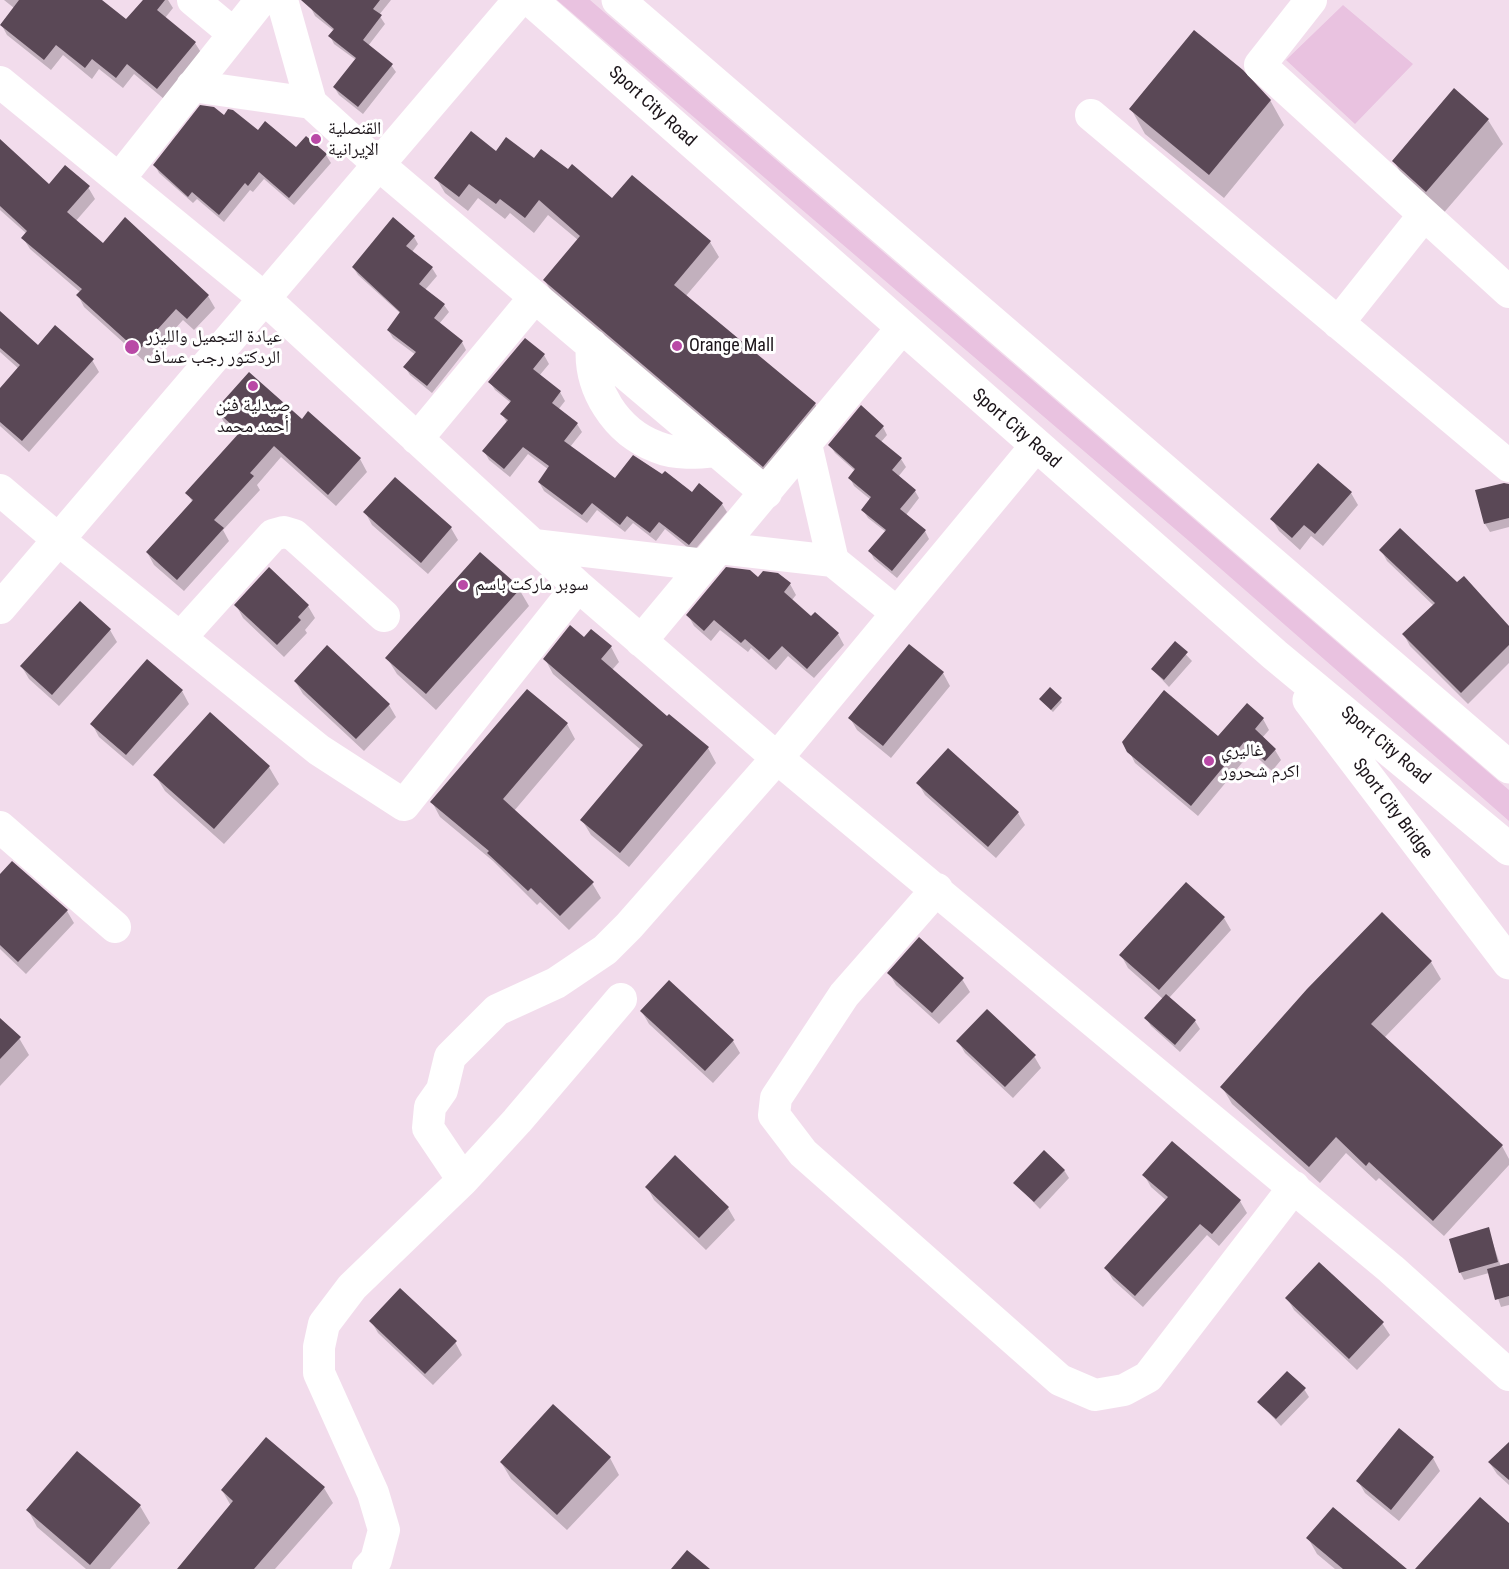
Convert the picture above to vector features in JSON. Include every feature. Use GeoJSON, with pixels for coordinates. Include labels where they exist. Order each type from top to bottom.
{"type":"FeatureCollection","features":[{"type":"Feature","properties":{"kind":"main road","name":"Sport City Road"},"geometry":{"type":"LineString","coordinates":[[531,0],[1035,447],[1275,655],[1509,849]]}},
{"type":"Feature","properties":{"kind":"main road"},"geometry":{"type":"LineString","coordinates":[[618,0],[1509,767]]}},
{"type":"Feature","properties":{"kind":"main road","name":"Sport City Bridge"},"geometry":{"type":"LineString","coordinates":[[1275,655],[1509,963]]}},
{"type":"Feature","properties":{"kind":"street"},"geometry":{"type":"LineString","coordinates":[[193,0],[234,34]]}},
{"type":"Feature","properties":{"kind":"street"},"geometry":{"type":"LineString","coordinates":[[119,179],[261,0]]}},
{"type":"Feature","properties":{"kind":"street"},"geometry":{"type":"LineString","coordinates":[[282,0],[310,103],[379,165],[766,492]]}},
{"type":"Feature","properties":{"kind":"street"},"geometry":{"type":"LineString","coordinates":[[0,608],[60,542],[264,298],[519,0]]}},
{"type":"Feature","properties":{"kind":"street"},"geometry":{"type":"LineString","coordinates":[[1311,0],[1260,65],[1509,292]]}},
{"type":"Feature","properties":{"kind":"street"},"geometry":{"type":"LineString","coordinates":[[0,82],[264,298],[578,586],[777,758],[1294,1187],[1391,1269],[1509,1375]]}},
{"type":"Feature","properties":{"kind":"street"},"geometry":{"type":"LineString","coordinates":[[192,86],[310,103]]}},
{"type":"Feature","properties":{"kind":"street"},"geometry":{"type":"LineString","coordinates":[[1091,115],[1509,466]]}},
{"type":"Feature","properties":{"kind":"street"},"geometry":{"type":"LineString","coordinates":[[1338,322],[1424,215]]}},
{"type":"Feature","properties":{"kind":"street"},"geometry":{"type":"LineString","coordinates":[[417,439],[535,297]]}},
{"type":"Feature","properties":{"kind":"street"},"geometry":{"type":"LineString","coordinates":[[641,641],[902,328]]}},
{"type":"Feature","properties":{"kind":"street"},"geometry":{"type":"LineString","coordinates":[[592,345],[590,362],[599,390],[609,410],[634,435],[657,447],[676,452],[717,451]]}},
{"type":"Feature","properties":{"kind":"street"},"geometry":{"type":"LineString","coordinates":[[806,444],[833,561]]}},
{"type":"Feature","properties":{"kind":"street"},"geometry":{"type":"LineString","coordinates":[[463,1180],[428,1128],[430,1107],[442,1090],[450,1057],[497,1010],[556,983],[605,950],[777,758],[1035,447]]}},
{"type":"Feature","properties":{"kind":"street"},"geometry":{"type":"LineString","coordinates":[[0,489],[60,542],[319,750],[404,805],[578,586]]}},
{"type":"Feature","properties":{"kind":"street"},"geometry":{"type":"LineString","coordinates":[[181,637],[273,535],[284,532],[294,536],[384,616]]}},
{"type":"Feature","properties":{"kind":"street"},"geometry":{"type":"LineString","coordinates":[[534,545],[833,561],[897,613]]}},
{"type":"Feature","properties":{"kind":"street"},"geometry":{"type":"LineString","coordinates":[[0,827],[115,927]]}},
{"type":"Feature","properties":{"kind":"street"},"geometry":{"type":"LineString","coordinates":[[937,889],[844,995],[776,1098],[774,1115],[803,1154],[1060,1380],[1095,1395],[1124,1390],[1148,1377],[1294,1187]]}},
{"type":"Feature","properties":{"kind":"street"},"geometry":{"type":"LineString","coordinates":[[368,1569],[376,1560],[384,1530],[373,1493],[319,1373],[319,1347],[324,1324],[352,1287],[463,1180],[517,1121],[621,999]]}},
{"type":"Feature","properties":{"kind":"shaded area"},"geometry":{"type":"Polygon","coordinates":[[[557,0],[590,0],[1509,790],[1509,821],[1189,541],[557,0]]]}},
{"type":"Feature","properties":{"kind":"shaded area"},"geometry":{"type":"Polygon","coordinates":[[[1343,5],[1413,64],[1355,124],[1286,60],[1343,5]]]}},
{"type":"Feature","properties":{"kind":"building"},"geometry":{"type":"Polygon","coordinates":[[[19,0],[102,0],[126,19],[143,0],[165,0],[157,10],[196,42],[157,89],[127,64],[116,78],[92,59],[85,68],[56,45],[44,60],[0,25],[19,0]]]}},
{"type":"Feature","properties":{"kind":"building"},"geometry":{"type":"Polygon","coordinates":[[[301,0],[380,0],[373,9],[382,15],[363,40],[393,64],[358,107],[333,87],[356,58],[328,36],[334,29],[301,0]]]}},
{"type":"Feature","properties":{"kind":"building"},"geometry":{"type":"Polygon","coordinates":[[[1194,30],[1243,70],[1271,100],[1209,175],[1129,109],[1194,30]]]}},
{"type":"Feature","properties":{"kind":"building"},"geometry":{"type":"Polygon","coordinates":[[[1454,88],[1489,119],[1426,192],[1392,161],[1454,88]]]}},
{"type":"Feature","properties":{"kind":"building"},"geometry":{"type":"Polygon","coordinates":[[[200,105],[214,107],[224,115],[228,109],[233,110],[258,130],[265,121],[296,147],[306,136],[327,154],[289,198],[259,172],[248,186],[245,183],[219,215],[192,192],[188,197],[153,165],[200,105]]]}},
{"type":"Feature","properties":{"kind":"building","name":"Orange Mall"},"geometry":{"type":"Polygon","coordinates":[[[471,131],[496,151],[506,137],[534,158],[541,149],[568,169],[572,164],[612,198],[632,175],[711,241],[674,285],[816,403],[763,467],[543,280],[580,236],[539,200],[525,218],[500,199],[496,204],[469,184],[459,197],[434,178],[471,131]]]}},
{"type":"Feature","properties":{"kind":"building"},"geometry":{"type":"Polygon","coordinates":[[[0,139],[49,184],[65,165],[90,186],[67,212],[103,243],[125,217],[209,295],[187,319],[176,309],[138,351],[76,295],[82,289],[21,238],[27,231],[0,206],[0,139]]]}},
{"type":"Feature","properties":{"kind":"building"},"geometry":{"type":"Polygon","coordinates":[[[393,217],[415,236],[406,246],[433,267],[419,284],[445,304],[434,318],[463,341],[427,386],[403,367],[416,352],[387,330],[400,312],[352,267],[393,217]]]}},
{"type":"Feature","properties":{"kind":"building"},"geometry":{"type":"Polygon","coordinates":[[[0,311],[38,345],[55,325],[94,359],[22,441],[0,422],[0,388],[20,365],[0,348],[0,311]]]}},
{"type":"Feature","properties":{"kind":"building"},"geometry":{"type":"Polygon","coordinates":[[[525,338],[545,354],[533,369],[561,391],[552,403],[578,423],[564,441],[615,478],[633,455],[662,474],[665,471],[692,492],[699,483],[723,503],[689,545],[659,522],[650,533],[627,516],[620,525],[592,503],[582,515],[538,482],[549,466],[523,447],[504,469],[482,451],[508,420],[500,414],[511,401],[488,382],[525,338]]]}},
{"type":"Feature","properties":{"kind":"building"},"geometry":{"type":"Polygon","coordinates":[[[249,372],[302,419],[308,411],[361,458],[328,495],[274,446],[250,473],[254,476],[214,520],[224,528],[177,580],[146,552],[193,500],[185,493],[240,432],[215,410],[249,372]]]}},
{"type":"Feature","properties":{"kind":"building"},"geometry":{"type":"Polygon","coordinates":[[[861,405],[884,426],[875,436],[902,458],[892,470],[916,490],[900,509],[926,530],[892,571],[868,551],[886,530],[861,510],[871,497],[848,478],[855,469],[828,445],[861,405]]]}},
{"type":"Feature","properties":{"kind":"building"},"geometry":{"type":"Polygon","coordinates":[[[1318,463],[1352,492],[1315,534],[1304,525],[1292,538],[1270,519],[1318,463]]]}},
{"type":"Feature","properties":{"kind":"building"},"geometry":{"type":"Polygon","coordinates":[[[395,477],[452,527],[421,563],[363,512],[395,477]]]}},
{"type":"Feature","properties":{"kind":"building"},"geometry":{"type":"Polygon","coordinates":[[[1504,483],[1509,484],[1509,518],[1484,524],[1475,490],[1504,483]]]}},
{"type":"Feature","properties":{"kind":"building"},"geometry":{"type":"Polygon","coordinates":[[[1400,528],[1457,582],[1464,576],[1509,626],[1509,645],[1461,693],[1402,634],[1435,603],[1379,550],[1400,528]]]}},
{"type":"Feature","properties":{"kind":"building"},"geometry":{"type":"Polygon","coordinates":[[[480,552],[521,588],[426,694],[385,658],[480,552]]]}},
{"type":"Feature","properties":{"kind":"building"},"geometry":{"type":"Polygon","coordinates":[[[269,567],[309,605],[298,617],[301,620],[277,645],[234,605],[269,567]]]}},
{"type":"Feature","properties":{"kind":"building"},"geometry":{"type":"Polygon","coordinates":[[[726,567],[750,570],[758,577],[763,571],[778,573],[791,583],[784,592],[811,616],[815,612],[839,633],[807,669],[782,646],[769,660],[745,639],[741,643],[714,620],[704,631],[686,615],[726,567]]]}},
{"type":"Feature","properties":{"kind":"building"},"geometry":{"type":"Polygon","coordinates":[[[80,601],[111,629],[52,695],[20,666],[80,601]]]}},
{"type":"Feature","properties":{"kind":"building"},"geometry":{"type":"Polygon","coordinates":[[[570,625],[584,637],[591,629],[612,646],[601,659],[667,716],[669,714],[709,747],[620,853],[580,820],[643,745],[543,659],[570,625]]]}},
{"type":"Feature","properties":{"kind":"building"},"geometry":{"type":"Polygon","coordinates":[[[1175,641],[1188,652],[1164,680],[1151,669],[1175,641]]]}},
{"type":"Feature","properties":{"kind":"building"},"geometry":{"type":"Polygon","coordinates":[[[909,644],[944,672],[883,746],[848,718],[909,644]]]}},
{"type":"Feature","properties":{"kind":"building"},"geometry":{"type":"Polygon","coordinates":[[[327,645],[390,704],[356,739],[294,681],[327,645]]]}},
{"type":"Feature","properties":{"kind":"building"},"geometry":{"type":"Polygon","coordinates":[[[147,659],[183,690],[126,755],[90,724],[147,659]]]}},
{"type":"Feature","properties":{"kind":"building"},"geometry":{"type":"Polygon","coordinates":[[[1050,687],[1062,698],[1051,710],[1039,699],[1050,687]]]}},
{"type":"Feature","properties":{"kind":"building"},"geometry":{"type":"Polygon","coordinates":[[[527,689],[568,723],[503,799],[594,882],[560,916],[531,888],[528,891],[487,853],[489,851],[430,802],[527,689]]]}},
{"type":"Feature","properties":{"kind":"building"},"geometry":{"type":"Polygon","coordinates":[[[1164,690],[1218,736],[1247,703],[1264,718],[1255,729],[1276,749],[1265,761],[1244,742],[1191,806],[1127,752],[1122,742],[1164,690]]]}},
{"type":"Feature","properties":{"kind":"building"},"geometry":{"type":"Polygon","coordinates":[[[210,712],[270,766],[214,829],[153,775],[210,712]]]}},
{"type":"Feature","properties":{"kind":"building"},"geometry":{"type":"Polygon","coordinates":[[[948,748],[1019,812],[988,847],[916,783],[948,748]]]}},
{"type":"Feature","properties":{"kind":"building"},"geometry":{"type":"Polygon","coordinates":[[[12,861],[68,910],[18,962],[0,945],[0,874],[12,861]]]}},
{"type":"Feature","properties":{"kind":"building"},"geometry":{"type":"Polygon","coordinates":[[[1186,882],[1225,917],[1159,990],[1119,955],[1186,882]]]}},
{"type":"Feature","properties":{"kind":"building"},"geometry":{"type":"Polygon","coordinates":[[[1382,912],[1432,961],[1371,1024],[1503,1145],[1433,1221],[1369,1162],[1366,1166],[1336,1137],[1309,1167],[1220,1087],[1307,989],[1382,912]]]}},
{"type":"Feature","properties":{"kind":"building"},"geometry":{"type":"Polygon","coordinates":[[[919,937],[964,978],[932,1013],[887,973],[919,937]]]}},
{"type":"Feature","properties":{"kind":"building"},"geometry":{"type":"Polygon","coordinates":[[[669,980],[734,1040],[705,1071],[640,1011],[669,980]]]}},
{"type":"Feature","properties":{"kind":"building"},"geometry":{"type":"Polygon","coordinates":[[[1166,994],[1196,1020],[1175,1045],[1144,1018],[1166,994]]]}},
{"type":"Feature","properties":{"kind":"building"},"geometry":{"type":"Polygon","coordinates":[[[987,1009],[1036,1055],[1005,1087],[956,1041],[987,1009]]]}},
{"type":"Feature","properties":{"kind":"building"},"geometry":{"type":"Polygon","coordinates":[[[0,1018],[21,1037],[0,1059],[0,1018]]]}},
{"type":"Feature","properties":{"kind":"building"},"geometry":{"type":"Polygon","coordinates":[[[1172,1141],[1241,1200],[1212,1234],[1200,1224],[1135,1296],[1104,1268],[1168,1197],[1142,1175],[1172,1141]]]}},
{"type":"Feature","properties":{"kind":"building"},"geometry":{"type":"Polygon","coordinates":[[[1044,1150],[1065,1170],[1034,1202],[1013,1183],[1044,1150]]]}},
{"type":"Feature","properties":{"kind":"building"},"geometry":{"type":"Polygon","coordinates":[[[675,1155],[729,1207],[699,1238],[645,1187],[675,1155]]]}},
{"type":"Feature","properties":{"kind":"building"},"geometry":{"type":"Polygon","coordinates":[[[1489,1227],[1498,1262],[1459,1273],[1449,1239],[1489,1227]]]}},
{"type":"Feature","properties":{"kind":"building"},"geometry":{"type":"Polygon","coordinates":[[[1319,1262],[1384,1322],[1349,1359],[1285,1298],[1319,1262]]]}},
{"type":"Feature","properties":{"kind":"building"},"geometry":{"type":"Polygon","coordinates":[[[1509,1263],[1509,1296],[1495,1300],[1487,1269],[1509,1263]]]}},
{"type":"Feature","properties":{"kind":"building"},"geometry":{"type":"Polygon","coordinates":[[[400,1288],[457,1341],[425,1374],[369,1321],[400,1288]]]}},
{"type":"Feature","properties":{"kind":"building"},"geometry":{"type":"Polygon","coordinates":[[[1287,1371],[1306,1388],[1276,1419],[1257,1402],[1287,1371]]]}},
{"type":"Feature","properties":{"kind":"building"},"geometry":{"type":"Polygon","coordinates":[[[553,1404],[611,1457],[557,1515],[500,1462],[553,1404]]]}},
{"type":"Feature","properties":{"kind":"building"},"geometry":{"type":"Polygon","coordinates":[[[1399,1428],[1434,1457],[1391,1510],[1356,1481],[1399,1428]]]}},
{"type":"Feature","properties":{"kind":"building"},"geometry":{"type":"Polygon","coordinates":[[[266,1437],[325,1487],[254,1569],[177,1569],[233,1501],[221,1490],[266,1437]]]}},
{"type":"Feature","properties":{"kind":"building"},"geometry":{"type":"Polygon","coordinates":[[[1509,1442],[1509,1480],[1488,1462],[1509,1442]]]}},
{"type":"Feature","properties":{"kind":"building"},"geometry":{"type":"Polygon","coordinates":[[[77,1451],[141,1505],[90,1565],[26,1510],[77,1451]]]}},
{"type":"Feature","properties":{"kind":"building"},"geometry":{"type":"Polygon","coordinates":[[[1480,1497],[1509,1523],[1509,1569],[1415,1569],[1480,1497]]]}},
{"type":"Feature","properties":{"kind":"building"},"geometry":{"type":"Polygon","coordinates":[[[1333,1507],[1407,1569],[1343,1569],[1306,1538],[1333,1507]]]}},
{"type":"Feature","properties":{"kind":"building"},"geometry":{"type":"Polygon","coordinates":[[[687,1550],[710,1569],[671,1569],[687,1550]]]}},
{"type":"Feature","properties":{"kind":"place","name":"القنصلية الإيرانية"},"geometry":{"type":"Point","coordinates":[316,139]}},
{"type":"Feature","properties":{"kind":"place","name":"Orange Mall"},"geometry":{"type":"Point","coordinates":[677,346]}},
{"type":"Feature","properties":{"kind":"place","name":"عيادة التجميل والليزر الردكتور رجب عساف"},"geometry":{"type":"Point","coordinates":[132,347]}},
{"type":"Feature","properties":{"kind":"place","name":"صيدلية فنن أحمد محمد"},"geometry":{"type":"Point","coordinates":[253,386]}},
{"type":"Feature","properties":{"kind":"place","name":"سوبر ماركت باسم"},"geometry":{"type":"Point","coordinates":[463,585]}},
{"type":"Feature","properties":{"kind":"place","name":"غاليري اكرم شحرور"},"geometry":{"type":"Point","coordinates":[1209,761]}}]}
